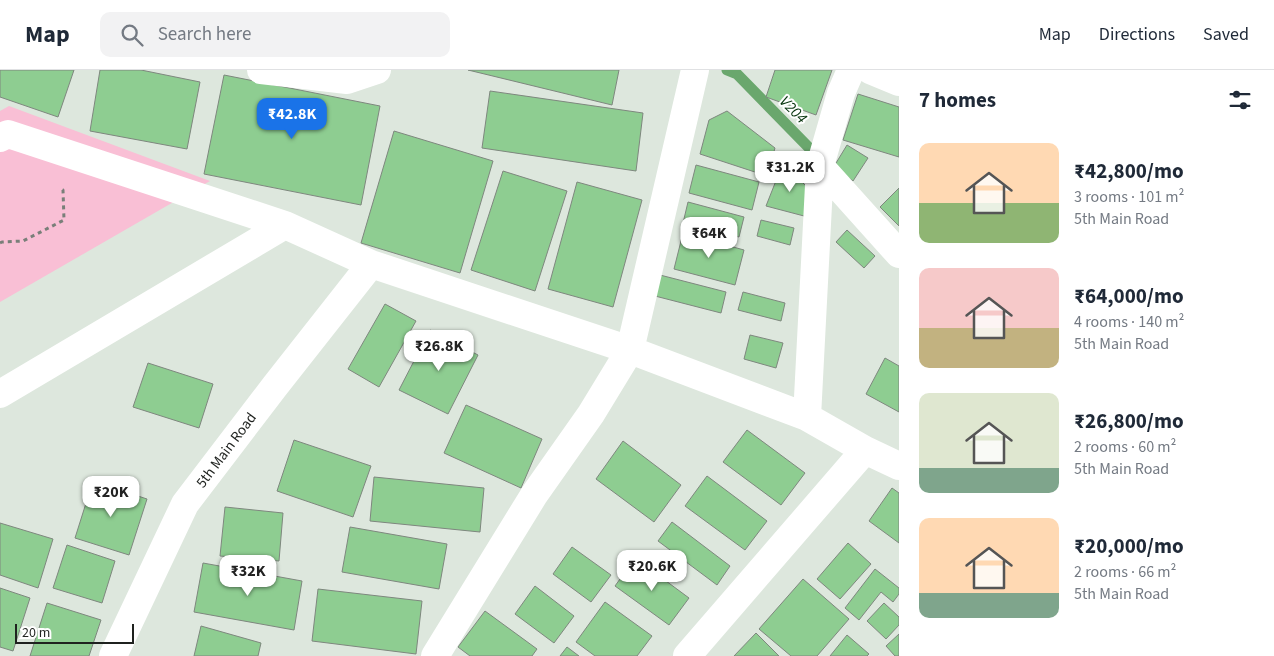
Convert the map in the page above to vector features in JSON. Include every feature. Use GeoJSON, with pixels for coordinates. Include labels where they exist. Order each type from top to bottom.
{"type":"FeatureCollection","features":[{"type":"Feature","properties":{"kind":"street"},"geometry":{"type":"LineString","coordinates":[[261,70],[347,80],[377,70]]}},
{"type":"Feature","properties":{"kind":"street"},"geometry":{"type":"LineString","coordinates":[[435,656],[534,495],[592,414],[630,350],[694,70]]}},
{"type":"Feature","properties":{"kind":"street"},"geometry":{"type":"LineString","coordinates":[[807,417],[823,153],[841,93],[851,70]]}},
{"type":"Feature","properties":{"kind":"street"},"geometry":{"type":"LineString","coordinates":[[870,70],[899,82]]}},
{"type":"Feature","properties":{"kind":"street"},"geometry":{"type":"LineString","coordinates":[[3,134],[285,225],[372,264],[630,350],[807,417],[865,450],[899,466]]}},
{"type":"Feature","properties":{"kind":"street"},"geometry":{"type":"LineString","coordinates":[[823,153],[899,254]]}},
{"type":"Feature","properties":{"kind":"street"},"geometry":{"type":"LineString","coordinates":[[0,394],[285,225]]}},
{"type":"Feature","properties":{"kind":"street","name":"5th Main Road"},"geometry":{"type":"LineString","coordinates":[[113,656],[185,504],[274,386],[372,264]]}},
{"type":"Feature","properties":{"kind":"street"},"geometry":{"type":"LineString","coordinates":[[687,656],[865,450]]}},
{"type":"Feature","properties":{"kind":"path"},"geometry":{"type":"LineString","coordinates":[[0,243],[22,241],[64,220],[63,190],[54,185]]}},
{"type":"Feature","properties":{"kind":"shaded area"},"geometry":{"type":"Polygon","coordinates":[[[9,106],[210,181],[0,302],[0,111],[9,106]]]}},
{"type":"Feature","properties":{"kind":"building"},"geometry":{"type":"Polygon","coordinates":[[[0,70],[74,70],[58,117],[0,97],[0,70]]]}},
{"type":"Feature","properties":{"kind":"building"},"geometry":{"type":"Polygon","coordinates":[[[100,70],[141,70],[200,82],[187,149],[90,131],[100,70]]]}},
{"type":"Feature","properties":{"kind":"building"},"geometry":{"type":"Polygon","coordinates":[[[468,70],[619,70],[612,105],[468,70]]]}},
{"type":"Feature","properties":{"kind":"building"},"geometry":{"type":"Polygon","coordinates":[[[775,70],[832,70],[816,115],[766,97],[775,70]]]}},
{"type":"Feature","properties":{"kind":"building"},"geometry":{"type":"Polygon","coordinates":[[[224,75],[380,106],[361,205],[204,174],[224,75]]]}},
{"type":"Feature","properties":{"kind":"building"},"geometry":{"type":"Polygon","coordinates":[[[490,91],[643,113],[636,171],[482,148],[490,91]]]}},
{"type":"Feature","properties":{"kind":"building"},"geometry":{"type":"Polygon","coordinates":[[[858,94],[899,107],[899,157],[843,140],[858,94]]]}},
{"type":"Feature","properties":{"kind":"building"},"geometry":{"type":"Polygon","coordinates":[[[727,111],[775,148],[767,176],[700,154],[709,120],[727,111]]]}},
{"type":"Feature","properties":{"kind":"building"},"geometry":{"type":"Polygon","coordinates":[[[394,131],[493,161],[460,273],[361,243],[394,131]]]}},
{"type":"Feature","properties":{"kind":"building"},"geometry":{"type":"Polygon","coordinates":[[[847,145],[868,158],[853,181],[833,168],[847,145]]]}},
{"type":"Feature","properties":{"kind":"building"},"geometry":{"type":"Polygon","coordinates":[[[783,163],[812,192],[804,216],[766,206],[783,163]]]}},
{"type":"Feature","properties":{"kind":"building"},"geometry":{"type":"Polygon","coordinates":[[[696,165],[759,182],[752,210],[689,193],[696,165]]]}},
{"type":"Feature","properties":{"kind":"building"},"geometry":{"type":"Polygon","coordinates":[[[503,171],[567,191],[535,291],[471,270],[503,171]]]}},
{"type":"Feature","properties":{"kind":"building"},"geometry":{"type":"Polygon","coordinates":[[[577,182],[642,200],[613,307],[548,289],[577,182]]]}},
{"type":"Feature","properties":{"kind":"building"},"geometry":{"type":"Polygon","coordinates":[[[899,188],[899,226],[880,207],[899,188]]]}},
{"type":"Feature","properties":{"kind":"building"},"geometry":{"type":"Polygon","coordinates":[[[688,202],[744,217],[739,237],[683,223],[688,202]]]}},
{"type":"Feature","properties":{"kind":"building"},"geometry":{"type":"Polygon","coordinates":[[[761,220],[794,228],[790,245],[757,236],[761,220]]]}},
{"type":"Feature","properties":{"kind":"building"},"geometry":{"type":"Polygon","coordinates":[[[847,230],[875,256],[864,268],[836,242],[847,230]]]}},
{"type":"Feature","properties":{"kind":"building"},"geometry":{"type":"Polygon","coordinates":[[[683,233],[744,250],[735,285],[674,269],[683,233]]]}},
{"type":"Feature","properties":{"kind":"building"},"geometry":{"type":"Polygon","coordinates":[[[660,275],[726,292],[721,313],[655,296],[660,275]]]}},
{"type":"Feature","properties":{"kind":"building"},"geometry":{"type":"Polygon","coordinates":[[[743,292],[785,303],[781,321],[738,310],[743,292]]]}},
{"type":"Feature","properties":{"kind":"building"},"geometry":{"type":"Polygon","coordinates":[[[385,304],[416,321],[379,387],[348,369],[385,304]]]}},
{"type":"Feature","properties":{"kind":"building"},"geometry":{"type":"Polygon","coordinates":[[[430,330],[478,355],[448,414],[399,390],[430,330]]]}},
{"type":"Feature","properties":{"kind":"building"},"geometry":{"type":"Polygon","coordinates":[[[750,335],[783,343],[776,368],[744,359],[750,335]]]}},
{"type":"Feature","properties":{"kind":"building"},"geometry":{"type":"Polygon","coordinates":[[[885,358],[899,366],[899,412],[866,394],[885,358]]]}},
{"type":"Feature","properties":{"kind":"building"},"geometry":{"type":"Polygon","coordinates":[[[148,363],[213,384],[199,428],[133,407],[148,363]]]}},
{"type":"Feature","properties":{"kind":"building"},"geometry":{"type":"Polygon","coordinates":[[[466,405],[542,439],[521,488],[444,453],[466,405]]]}},
{"type":"Feature","properties":{"kind":"building"},"geometry":{"type":"Polygon","coordinates":[[[747,430],[805,473],[781,505],[723,462],[747,430]]]}},
{"type":"Feature","properties":{"kind":"building"},"geometry":{"type":"Polygon","coordinates":[[[294,440],[371,466],[353,517],[277,491],[294,440]]]}},
{"type":"Feature","properties":{"kind":"building"},"geometry":{"type":"Polygon","coordinates":[[[623,441],[681,485],[654,522],[596,479],[623,441]]]}},
{"type":"Feature","properties":{"kind":"building"},"geometry":{"type":"Polygon","coordinates":[[[707,476],[767,521],[745,550],[685,506],[707,476]]]}},
{"type":"Feature","properties":{"kind":"building"},"geometry":{"type":"Polygon","coordinates":[[[374,477],[484,488],[480,532],[370,521],[374,477]]]}},
{"type":"Feature","properties":{"kind":"building"},"geometry":{"type":"Polygon","coordinates":[[[93,481],[147,499],[129,555],[75,538],[93,481]]]}},
{"type":"Feature","properties":{"kind":"building"},"geometry":{"type":"Polygon","coordinates":[[[892,488],[899,493],[899,543],[869,521],[892,488]]]}},
{"type":"Feature","properties":{"kind":"building"},"geometry":{"type":"Polygon","coordinates":[[[225,507],[283,513],[279,561],[220,556],[225,507]]]}},
{"type":"Feature","properties":{"kind":"building"},"geometry":{"type":"Polygon","coordinates":[[[672,522],[730,566],[717,585],[658,541],[672,522]]]}},
{"type":"Feature","properties":{"kind":"building"},"geometry":{"type":"Polygon","coordinates":[[[0,523],[53,539],[38,588],[0,575],[0,523]]]}},
{"type":"Feature","properties":{"kind":"building"},"geometry":{"type":"Polygon","coordinates":[[[350,527],[447,544],[439,589],[342,572],[350,527]]]}},
{"type":"Feature","properties":{"kind":"building"},"geometry":{"type":"Polygon","coordinates":[[[848,543],[871,564],[840,599],[817,579],[848,543]]]}},
{"type":"Feature","properties":{"kind":"building"},"geometry":{"type":"Polygon","coordinates":[[[67,545],[115,561],[102,603],[53,588],[67,545]]]}},
{"type":"Feature","properties":{"kind":"building"},"geometry":{"type":"Polygon","coordinates":[[[572,547],[611,575],[591,602],[553,574],[572,547]]]}},
{"type":"Feature","properties":{"kind":"building"},"geometry":{"type":"Polygon","coordinates":[[[635,558],[689,598],[669,625],[615,586],[635,558]]]}},
{"type":"Feature","properties":{"kind":"building"},"geometry":{"type":"Polygon","coordinates":[[[203,563],[302,581],[294,630],[194,612],[203,563]]]}},
{"type":"Feature","properties":{"kind":"building"},"geometry":{"type":"Polygon","coordinates":[[[875,569],[899,588],[899,594],[893,602],[881,592],[859,620],[845,608],[875,569]]]}},
{"type":"Feature","properties":{"kind":"building"},"geometry":{"type":"Polygon","coordinates":[[[803,579],[849,619],[817,656],[791,656],[759,629],[803,579]]]}},
{"type":"Feature","properties":{"kind":"building"},"geometry":{"type":"Polygon","coordinates":[[[535,586],[574,616],[554,643],[515,614],[535,586]]]}},
{"type":"Feature","properties":{"kind":"building"},"geometry":{"type":"Polygon","coordinates":[[[0,588],[30,598],[13,651],[0,647],[0,588]]]}},
{"type":"Feature","properties":{"kind":"building"},"geometry":{"type":"Polygon","coordinates":[[[318,589],[422,601],[416,654],[312,641],[318,589]]]}},
{"type":"Feature","properties":{"kind":"building"},"geometry":{"type":"Polygon","coordinates":[[[605,602],[652,636],[637,656],[595,656],[576,642],[605,602]]]}},
{"type":"Feature","properties":{"kind":"building"},"geometry":{"type":"Polygon","coordinates":[[[47,603],[101,620],[89,656],[30,656],[47,603]]]}},
{"type":"Feature","properties":{"kind":"building"},"geometry":{"type":"Polygon","coordinates":[[[884,603],[899,617],[899,625],[886,639],[867,621],[884,603]]]}},
{"type":"Feature","properties":{"kind":"building"},"geometry":{"type":"Polygon","coordinates":[[[485,611],[537,649],[532,656],[470,656],[458,647],[485,611]]]}},
{"type":"Feature","properties":{"kind":"building"},"geometry":{"type":"Polygon","coordinates":[[[201,626],[261,643],[258,656],[194,656],[201,626]]]}},
{"type":"Feature","properties":{"kind":"building"},"geometry":{"type":"Polygon","coordinates":[[[756,633],[779,656],[734,656],[756,633]]]}},
{"type":"Feature","properties":{"kind":"building"},"geometry":{"type":"Polygon","coordinates":[[[899,634],[899,656],[895,656],[886,646],[899,634]]]}},
{"type":"Feature","properties":{"kind":"building"},"geometry":{"type":"Polygon","coordinates":[[[847,635],[869,654],[867,656],[830,656],[847,635]]]}},
{"type":"Feature","properties":{"kind":"building"},"geometry":{"type":"Polygon","coordinates":[[[567,647],[579,656],[560,656],[567,647]]]}},
{"type":"Feature","properties":{"kind":"waterway","name":"V204"},"geometry":{"type":"LineString","coordinates":[[727,70],[737,74],[820,159]]}}]}
